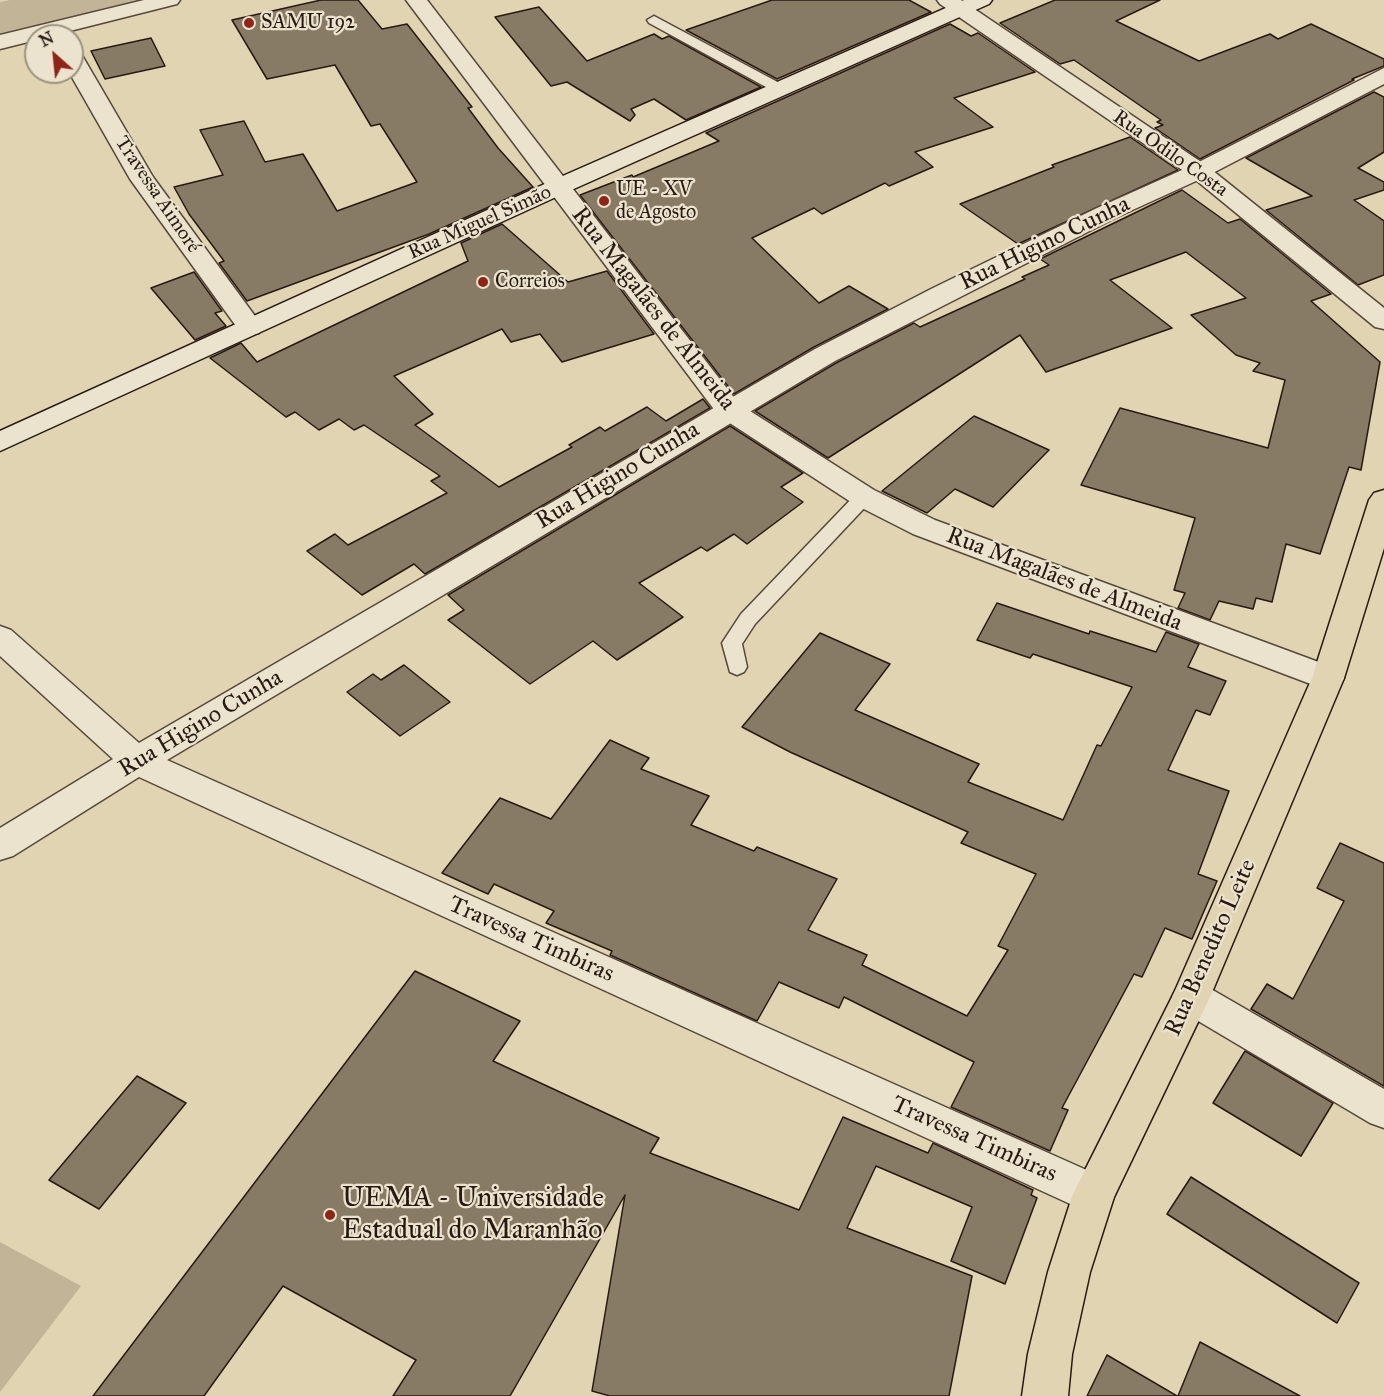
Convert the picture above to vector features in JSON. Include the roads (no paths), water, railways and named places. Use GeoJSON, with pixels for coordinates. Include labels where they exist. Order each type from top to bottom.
{"type":"FeatureCollection","features":[{"type":"Feature","properties":{"kind":"main road","name":"Rua Benedito Leite"},"geometry":{"type":"LineString","coordinates":[[1045,1396],[1050,1354],[1069,1272],[1094,1194],[1191,997],[1328,678],[1384,500]]}},
{"type":"Feature","properties":{"kind":"street"},"geometry":{"type":"LineString","coordinates":[[84,25],[170,0]]}},
{"type":"Feature","properties":{"kind":"street","name":"Rua Magalães de Almeida"},"geometry":{"type":"LineString","coordinates":[[416,0],[729,410],[864,497],[924,527],[1328,678]]}},
{"type":"Feature","properties":{"kind":"street","name":"Rua Miguel Simão"},"geometry":{"type":"LineString","coordinates":[[0,442],[558,187],[780,89],[964,3]]}},
{"type":"Feature","properties":{"kind":"street","name":"Rua Odilo Costa"},"geometry":{"type":"LineString","coordinates":[[964,3],[1115,116],[1199,171],[1384,321]]}},
{"type":"Feature","properties":{"kind":"street"},"geometry":{"type":"LineString","coordinates":[[0,42],[24,38]]}},
{"type":"Feature","properties":{"kind":"street","name":"Rua Higino Cunha"},"geometry":{"type":"LineString","coordinates":[[0,846],[137,761],[825,355],[940,294],[1106,213],[1199,171],[1384,75]]}},
{"type":"Feature","properties":{"kind":"street","name":"Travessa Aimoré"},"geometry":{"type":"LineString","coordinates":[[84,78],[142,179],[250,327]]}},
{"type":"Feature","properties":{"kind":"street","name":"Travessa Timbiras"},"geometry":{"type":"LineString","coordinates":[[0,638],[137,761],[1094,1194]]}},
{"type":"Feature","properties":{"kind":"street"},"geometry":{"type":"LineString","coordinates":[[1191,997],[1384,1110]]}},
{"type":"Feature","properties":{"kind":"lane"},"geometry":{"type":"LineString","coordinates":[[654,20],[780,89]]}},
{"type":"Feature","properties":{"kind":"lane"},"geometry":{"type":"LineString","coordinates":[[737,667],[732,643],[748,619],[864,497]]}},
{"type":"Feature","properties":{"kind":"place","name":"SAMU 192"},"geometry":{"type":"Point","coordinates":[249,23]}},
{"type":"Feature","properties":{"kind":"place","name":"UE - XV de Agosto"},"geometry":{"type":"Point","coordinates":[604,201]}},
{"type":"Feature","properties":{"kind":"place","name":"Correios"},"geometry":{"type":"Point","coordinates":[483,282]}},
{"type":"Feature","properties":{"kind":"place","name":"UEMA - Universidade Estadual do Maranhão"},"geometry":{"type":"Point","coordinates":[330,1215]}}]}
